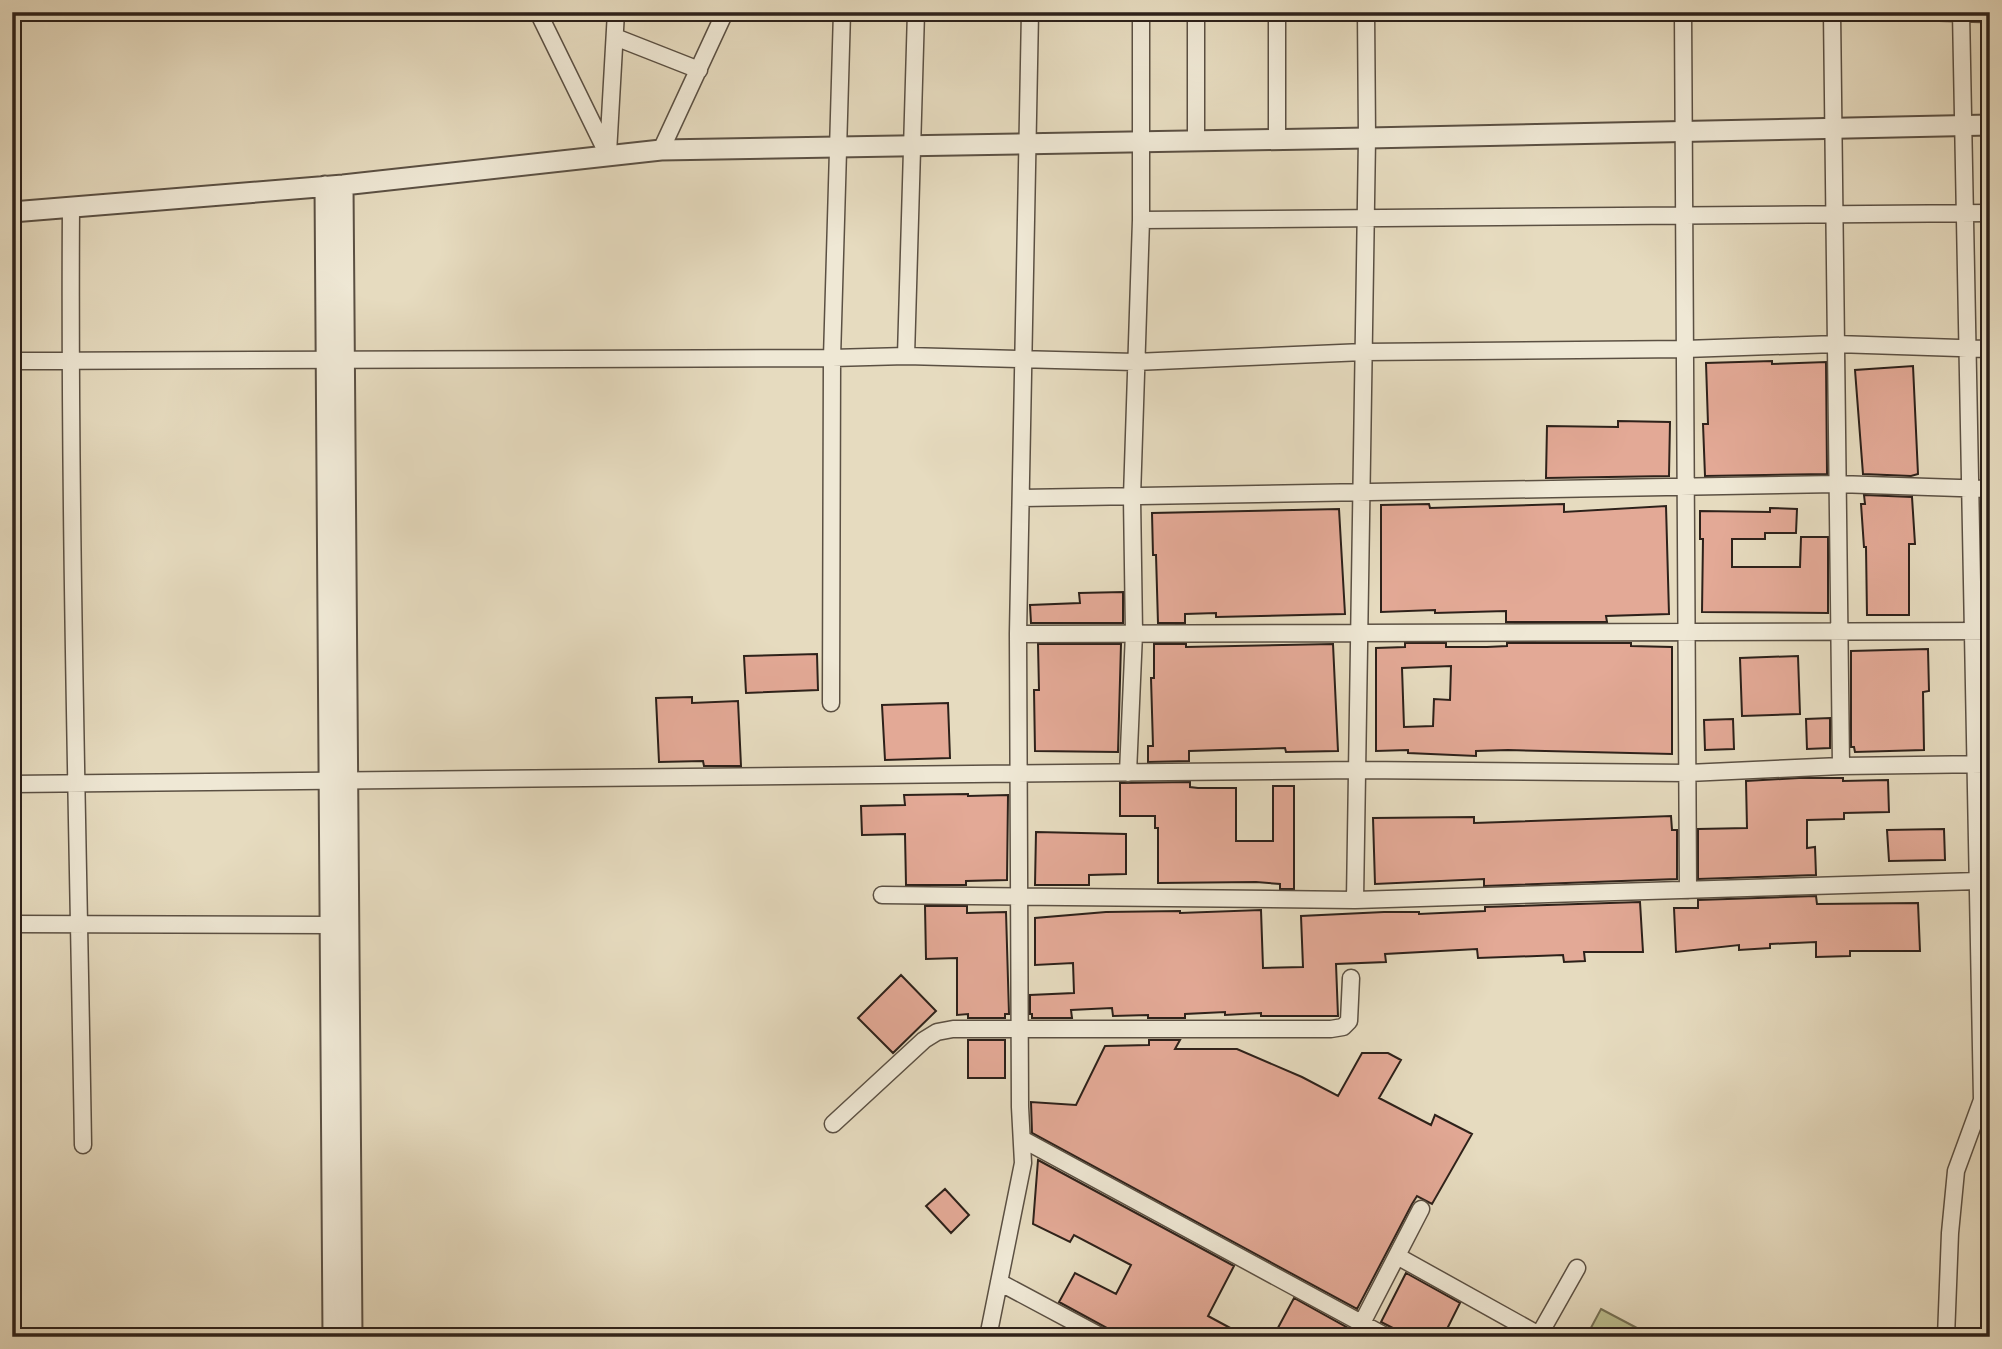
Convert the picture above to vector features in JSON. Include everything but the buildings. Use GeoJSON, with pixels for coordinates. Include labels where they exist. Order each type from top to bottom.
{"type":"FeatureCollection","features":[{"type":"Feature","properties":{"kind":"street"},"geometry":{"type":"LineString","coordinates":[[538,12],[608,155]]}},
{"type":"Feature","properties":{"kind":"street"},"geometry":{"type":"LineString","coordinates":[[608,155],[616,12]]}},
{"type":"Feature","properties":{"kind":"street"},"geometry":{"type":"LineString","coordinates":[[661,150],[725,12]]}},
{"type":"Feature","properties":{"kind":"street"},"geometry":{"type":"LineString","coordinates":[[831,703],[832,358],[842,12]]}},
{"type":"Feature","properties":{"kind":"street"},"geometry":{"type":"LineString","coordinates":[[906,356],[916,12]]}},
{"type":"Feature","properties":{"kind":"street"},"geometry":{"type":"LineString","coordinates":[[988,1337],[1023,1163],[1018,634],[1030,12]]}},
{"type":"Feature","properties":{"kind":"street"},"geometry":{"type":"LineString","coordinates":[[1128,773],[1134,634],[1132,497],[1141,220],[1141,12]]}},
{"type":"Feature","properties":{"kind":"street"},"geometry":{"type":"LineString","coordinates":[[1196,12],[1196,141]]}},
{"type":"Feature","properties":{"kind":"street"},"geometry":{"type":"LineString","coordinates":[[1277,12],[1277,140]]}},
{"type":"Feature","properties":{"kind":"street"},"geometry":{"type":"LineString","coordinates":[[1355,900],[1367,138],[1366,12]]}},
{"type":"Feature","properties":{"kind":"street"},"geometry":{"type":"LineString","coordinates":[[1683,12],[1688,890]]}},
{"type":"Feature","properties":{"kind":"street"},"geometry":{"type":"LineString","coordinates":[[1832,12],[1841,766]]}},
{"type":"Feature","properties":{"kind":"street"},"geometry":{"type":"LineString","coordinates":[[1923,12],[1990,14]]}},
{"type":"Feature","properties":{"kind":"street"},"geometry":{"type":"LineString","coordinates":[[1946,1337],[1956,1171],[1986,1104],[1978,881],[1983,764],[1973,631],[1961,13]]}},
{"type":"Feature","properties":{"kind":"street"},"geometry":{"type":"LineString","coordinates":[[615,37],[699,69]]}},
{"type":"Feature","properties":{"kind":"street"},"geometry":{"type":"LineString","coordinates":[[12,212],[334,186],[661,150],[1990,125]]}},
{"type":"Feature","properties":{"kind":"street"},"geometry":{"type":"LineString","coordinates":[[334,186],[338,781],[352,1337]]}},
{"type":"Feature","properties":{"kind":"street"},"geometry":{"type":"LineString","coordinates":[[71,206],[75,783],[83,1145]]}},
{"type":"Feature","properties":{"kind":"street"},"geometry":{"type":"LineString","coordinates":[[1141,220],[1990,213]]}},
{"type":"Feature","properties":{"kind":"street"},"geometry":{"type":"LineString","coordinates":[[12,362],[906,356],[1135,362],[1364,352],[1685,349],[1836,344],[1990,349]]}},
{"type":"Feature","properties":{"kind":"street"},"geometry":{"type":"LineString","coordinates":[[1022,498],[1838,484],[1990,489]]}},
{"type":"Feature","properties":{"kind":"street"},"geometry":{"type":"LineString","coordinates":[[1018,634],[1990,631]]}},
{"type":"Feature","properties":{"kind":"street"},"geometry":{"type":"LineString","coordinates":[[12,784],[1357,770],[1688,773],[1841,766],[1983,764]]}},
{"type":"Feature","properties":{"kind":"street"},"geometry":{"type":"LineString","coordinates":[[332,1337],[330,925],[338,781]]}},
{"type":"Feature","properties":{"kind":"street"},"geometry":{"type":"LineString","coordinates":[[882,895],[1355,900],[1978,881]]}},
{"type":"Feature","properties":{"kind":"street"},"geometry":{"type":"LineString","coordinates":[[12,925],[330,925]]}},
{"type":"Feature","properties":{"kind":"street"},"geometry":{"type":"LineString","coordinates":[[833,1124],[924,1040],[937,1032],[953,1029],[1021,1028],[1331,1029],[1343,1027],[1349,1021],[1351,978]]}},
{"type":"Feature","properties":{"kind":"street"},"geometry":{"type":"LineString","coordinates":[[1021,1139],[1387,1337]]}},
{"type":"Feature","properties":{"kind":"street"},"geometry":{"type":"LineString","coordinates":[[1362,1323],[1421,1209]]}},
{"type":"Feature","properties":{"kind":"street"},"geometry":{"type":"LineString","coordinates":[[1397,1256],[1538,1336],[1577,1268]]}},
{"type":"Feature","properties":{"kind":"street"},"geometry":{"type":"LineString","coordinates":[[999,1282],[1102,1337]]}},
{"type":"Feature","properties":{"kind":"green space"},"geometry":{"type":"Polygon","coordinates":[[[1601,1309],[1654,1337],[1586,1337],[1601,1309]]]}}]}
